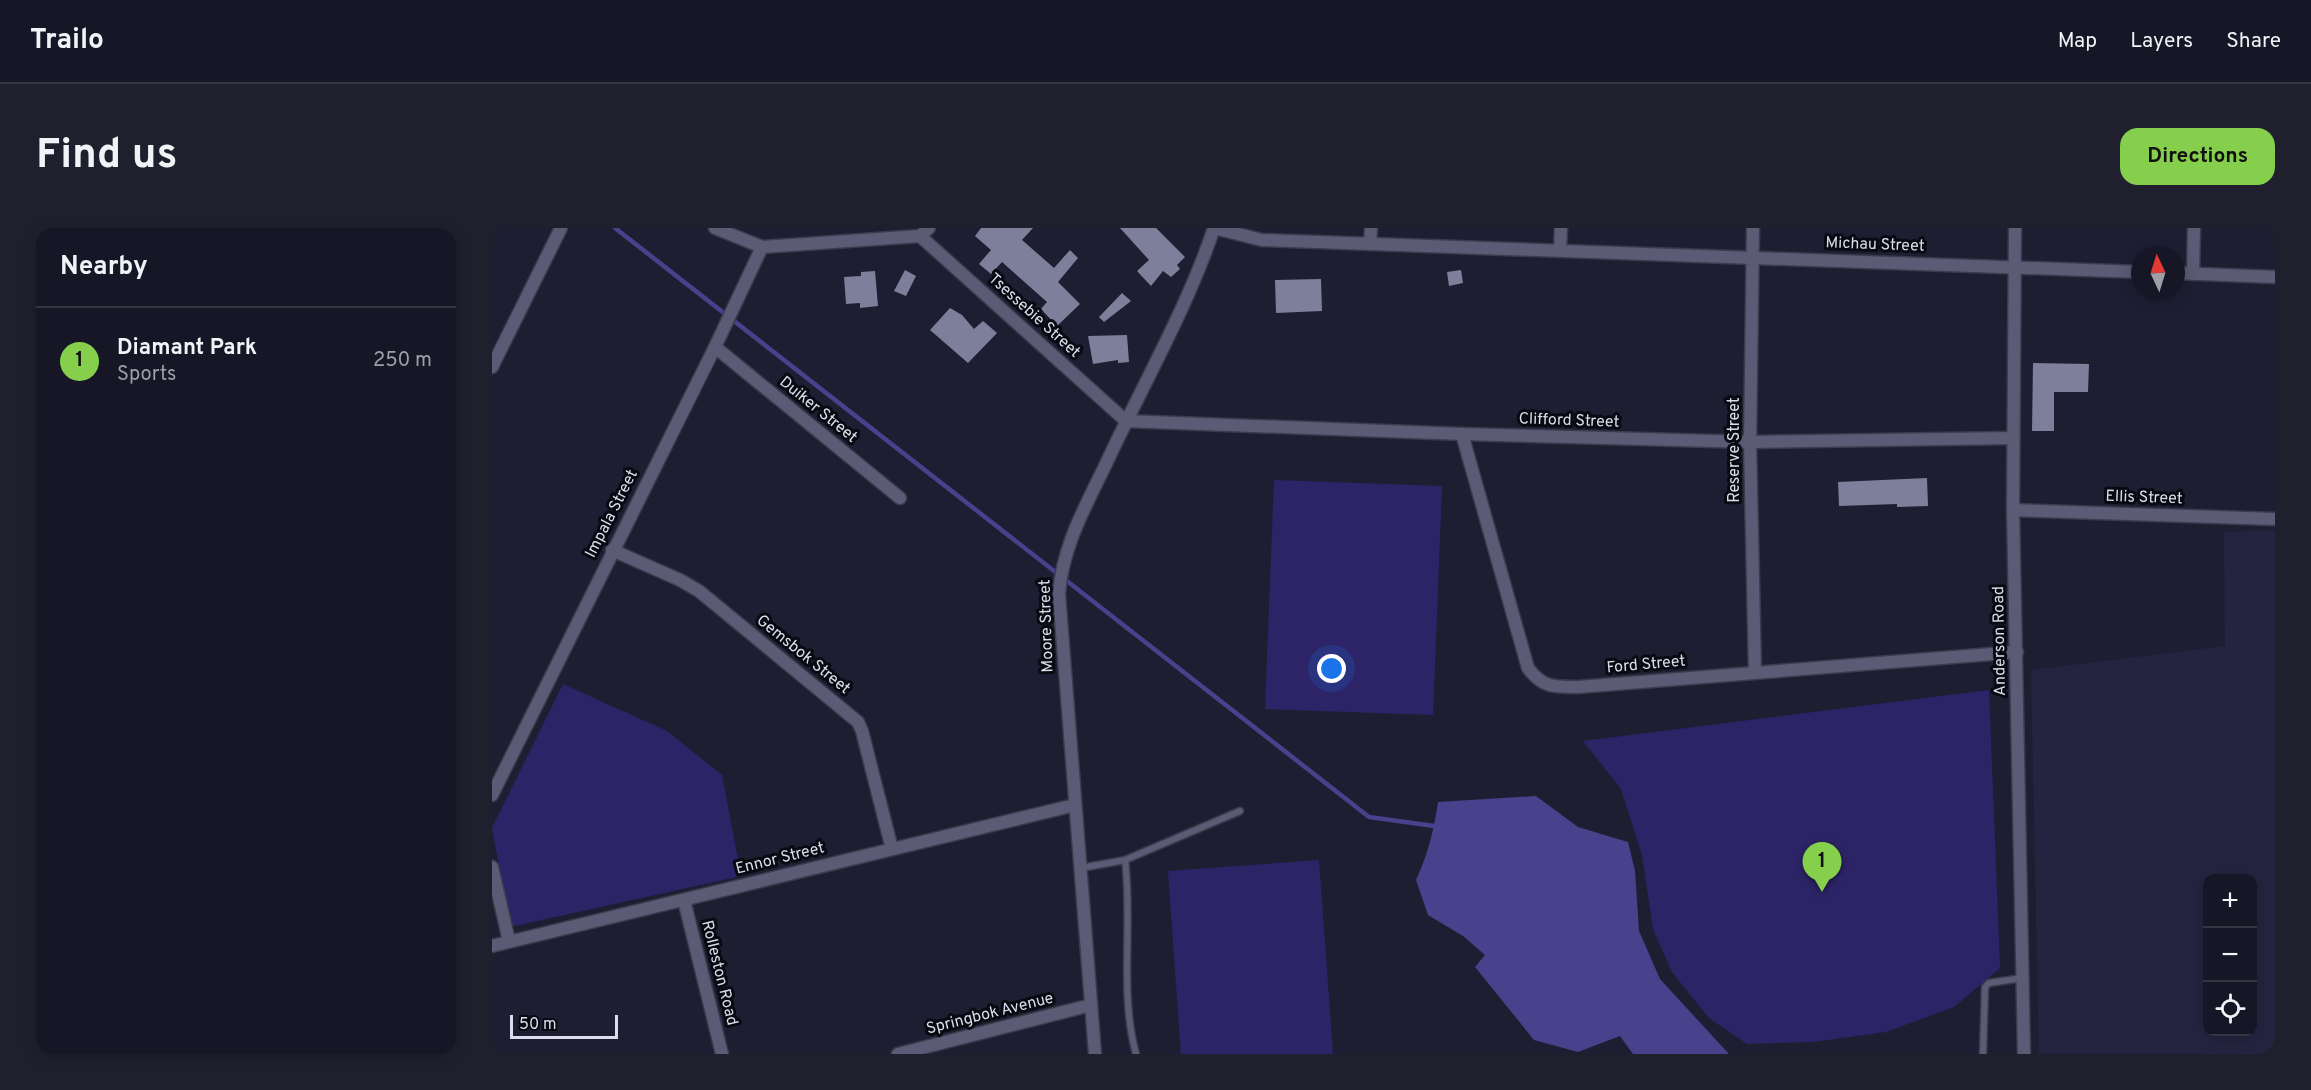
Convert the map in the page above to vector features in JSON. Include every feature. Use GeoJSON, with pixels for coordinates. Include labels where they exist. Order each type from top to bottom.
{"type":"FeatureCollection","features":[{"type":"Feature","properties":{"kind":"street"},"geometry":{"type":"LineString","coordinates":[[492,367],[561,228]]}},
{"type":"Feature","properties":{"kind":"street"},"geometry":{"type":"LineString","coordinates":[[715,228],[762,247],[924,232]]}},
{"type":"Feature","properties":{"kind":"street","name":"Michau Street"},"geometry":{"type":"LineString","coordinates":[[1214,228],[1262,240],[2131,272]]}},
{"type":"Feature","properties":{"kind":"street","name":"Moore Street"},"geometry":{"type":"LineString","coordinates":[[1095,1054],[1059,594],[1060,576],[1074,530],[1185,299],[1214,228]]}},
{"type":"Feature","properties":{"kind":"street"},"geometry":{"type":"LineString","coordinates":[[1370,244],[1371,228]]}},
{"type":"Feature","properties":{"kind":"street"},"geometry":{"type":"LineString","coordinates":[[1560,250],[1561,228]]}},
{"type":"Feature","properties":{"kind":"street","name":"Reserve Street"},"geometry":{"type":"LineString","coordinates":[[1753,228],[1750,442],[1755,672]]}},
{"type":"Feature","properties":{"kind":"street","name":"Anderson Road"},"geometry":{"type":"LineString","coordinates":[[2015,228],[2012,438],[2024,1054]]}},
{"type":"Feature","properties":{"kind":"street"},"geometry":{"type":"LineString","coordinates":[[2193,274],[2194,228]]}},
{"type":"Feature","properties":{"kind":"street","name":"Tsessebie Street"},"geometry":{"type":"LineString","coordinates":[[924,232],[1126,421]]}},
{"type":"Feature","properties":{"kind":"street","name":"Impala Street"},"geometry":{"type":"LineString","coordinates":[[492,795],[715,347],[762,247]]}},
{"type":"Feature","properties":{"kind":"street"},"geometry":{"type":"LineString","coordinates":[[2185,274],[2275,277]]}},
{"type":"Feature","properties":{"kind":"street","name":"Duiker Street"},"geometry":{"type":"LineString","coordinates":[[715,347],[900,498]]}},
{"type":"Feature","properties":{"kind":"street","name":"Clifford Street"},"geometry":{"type":"LineString","coordinates":[[1126,421],[1750,442],[2012,438]]}},
{"type":"Feature","properties":{"kind":"street","name":"Ford Street"},"geometry":{"type":"LineString","coordinates":[[1462,434],[1528,668],[1535,678],[1547,685],[1578,687],[2017,652]]}},
{"type":"Feature","properties":{"kind":"street","name":"Ellis Street"},"geometry":{"type":"LineString","coordinates":[[2013,510],[2275,519]]}},
{"type":"Feature","properties":{"kind":"street","name":"Gemsbok Street"},"geometry":{"type":"LineString","coordinates":[[612,550],[680,580],[699,591],[858,722],[892,849]]}},
{"type":"Feature","properties":{"kind":"street","name":"Ennor Street"},"geometry":{"type":"LineString","coordinates":[[492,946],[1076,805]]}},
{"type":"Feature","properties":{"kind":"street"},"geometry":{"type":"LineString","coordinates":[[492,867],[509,941]]}},
{"type":"Feature","properties":{"kind":"street","name":"Rolleston Road"},"geometry":{"type":"LineString","coordinates":[[684,900],[722,1054]]}},
{"type":"Feature","properties":{"kind":"street","name":"Springbok Avenue"},"geometry":{"type":"LineString","coordinates":[[898,1054],[1091,1005]]}},
{"type":"Feature","properties":{"kind":"lane"},"geometry":{"type":"LineString","coordinates":[[1080,868],[1125,860],[1240,811]]}},
{"type":"Feature","properties":{"kind":"lane"},"geometry":{"type":"LineString","coordinates":[[1125,860],[1129,915],[1127,974],[1129,1031],[1136,1054]]}},
{"type":"Feature","properties":{"kind":"lane"},"geometry":{"type":"LineString","coordinates":[[1983,1054],[1985,987],[1989,983],[2022,978]]}},
{"type":"Feature","properties":{"kind":"shaded area"},"geometry":{"type":"Polygon","coordinates":[[[1274,480],[1442,486],[1433,715],[1265,709],[1274,480]]]}},
{"type":"Feature","properties":{"kind":"shaded area"},"geometry":{"type":"Polygon","coordinates":[[[2275,530],[2275,1054],[2039,1054],[2031,670],[2225,646],[2224,532],[2275,530]]]}},
{"type":"Feature","properties":{"kind":"shaded area"},"geometry":{"type":"Polygon","coordinates":[[[563,684],[667,731],[722,775],[741,876],[510,927],[492,828],[563,684]]]}},
{"type":"Feature","properties":{"kind":"shaded area"},"geometry":{"type":"Polygon","coordinates":[[[1989,690],[2000,968],[1954,1007],[1886,1032],[1812,1042],[1747,1044],[1709,1018],[1672,972],[1653,929],[1642,855],[1621,789],[1583,741],[1989,690]]]}},
{"type":"Feature","properties":{"kind":"shaded area"},"geometry":{"type":"Polygon","coordinates":[[[1536,796],[1578,827],[1628,842],[1635,871],[1639,931],[1660,979],[1729,1054],[1633,1054],[1620,1036],[1578,1052],[1534,1040],[1475,967],[1485,955],[1463,936],[1428,915],[1416,880],[1430,842],[1438,802],[1536,796]]]}},
{"type":"Feature","properties":{"kind":"shaded area"},"geometry":{"type":"Polygon","coordinates":[[[1319,860],[1333,1054],[1181,1054],[1168,871],[1319,860]]]}},
{"type":"Feature","properties":{"kind":"building"},"geometry":{"type":"Polygon","coordinates":[[[981,228],[1033,228],[1022,240],[1054,268],[1070,250],[1078,258],[1058,282],[1080,304],[1057,326],[1041,309],[1047,302],[1002,262],[991,274],[979,264],[991,250],[975,236],[981,228]]]}},
{"type":"Feature","properties":{"kind":"building"},"geometry":{"type":"Polygon","coordinates":[[[1120,228],[1156,228],[1185,257],[1177,265],[1180,269],[1171,277],[1163,271],[1151,286],[1137,271],[1149,260],[1120,228]]]}},
{"type":"Feature","properties":{"kind":"building"},"geometry":{"type":"Polygon","coordinates":[[[905,270],[916,276],[906,296],[894,291],[905,270]]]}},
{"type":"Feature","properties":{"kind":"building"},"geometry":{"type":"Polygon","coordinates":[[[1461,270],[1463,283],[1449,286],[1447,272],[1461,270]]]}},
{"type":"Feature","properties":{"kind":"building"},"geometry":{"type":"Polygon","coordinates":[[[875,271],[878,306],[860,308],[860,303],[846,304],[844,277],[861,276],[861,272],[875,271]]]}},
{"type":"Feature","properties":{"kind":"building"},"geometry":{"type":"Polygon","coordinates":[[[1321,279],[1322,311],[1276,313],[1275,280],[1321,279]]]}},
{"type":"Feature","properties":{"kind":"building"},"geometry":{"type":"Polygon","coordinates":[[[1122,293],[1131,301],[1104,322],[1099,317],[1122,293]]]}},
{"type":"Feature","properties":{"kind":"building"},"geometry":{"type":"Polygon","coordinates":[[[950,308],[962,315],[974,329],[983,321],[997,333],[968,363],[930,330],[950,308]]]}},
{"type":"Feature","properties":{"kind":"building"},"geometry":{"type":"Polygon","coordinates":[[[1127,335],[1129,362],[1118,363],[1118,360],[1093,364],[1088,336],[1127,335]]]}},
{"type":"Feature","properties":{"kind":"building"},"geometry":{"type":"Polygon","coordinates":[[[2033,363],[2089,364],[2088,392],[2054,392],[2054,431],[2032,431],[2033,363]]]}},
{"type":"Feature","properties":{"kind":"building"},"geometry":{"type":"Polygon","coordinates":[[[1927,478],[1928,506],[1897,507],[1897,504],[1839,506],[1838,482],[1927,478]]]}},
{"type":"Feature","properties":{"kind":"waterway"},"geometry":{"type":"LineString","coordinates":[[615,228],[1369,817],[1434,826]]}},
{"type":"Feature","properties":{"kind":"place","name":"Diamant Park"},"geometry":{"type":"Point","coordinates":[1822,892]}}]}
